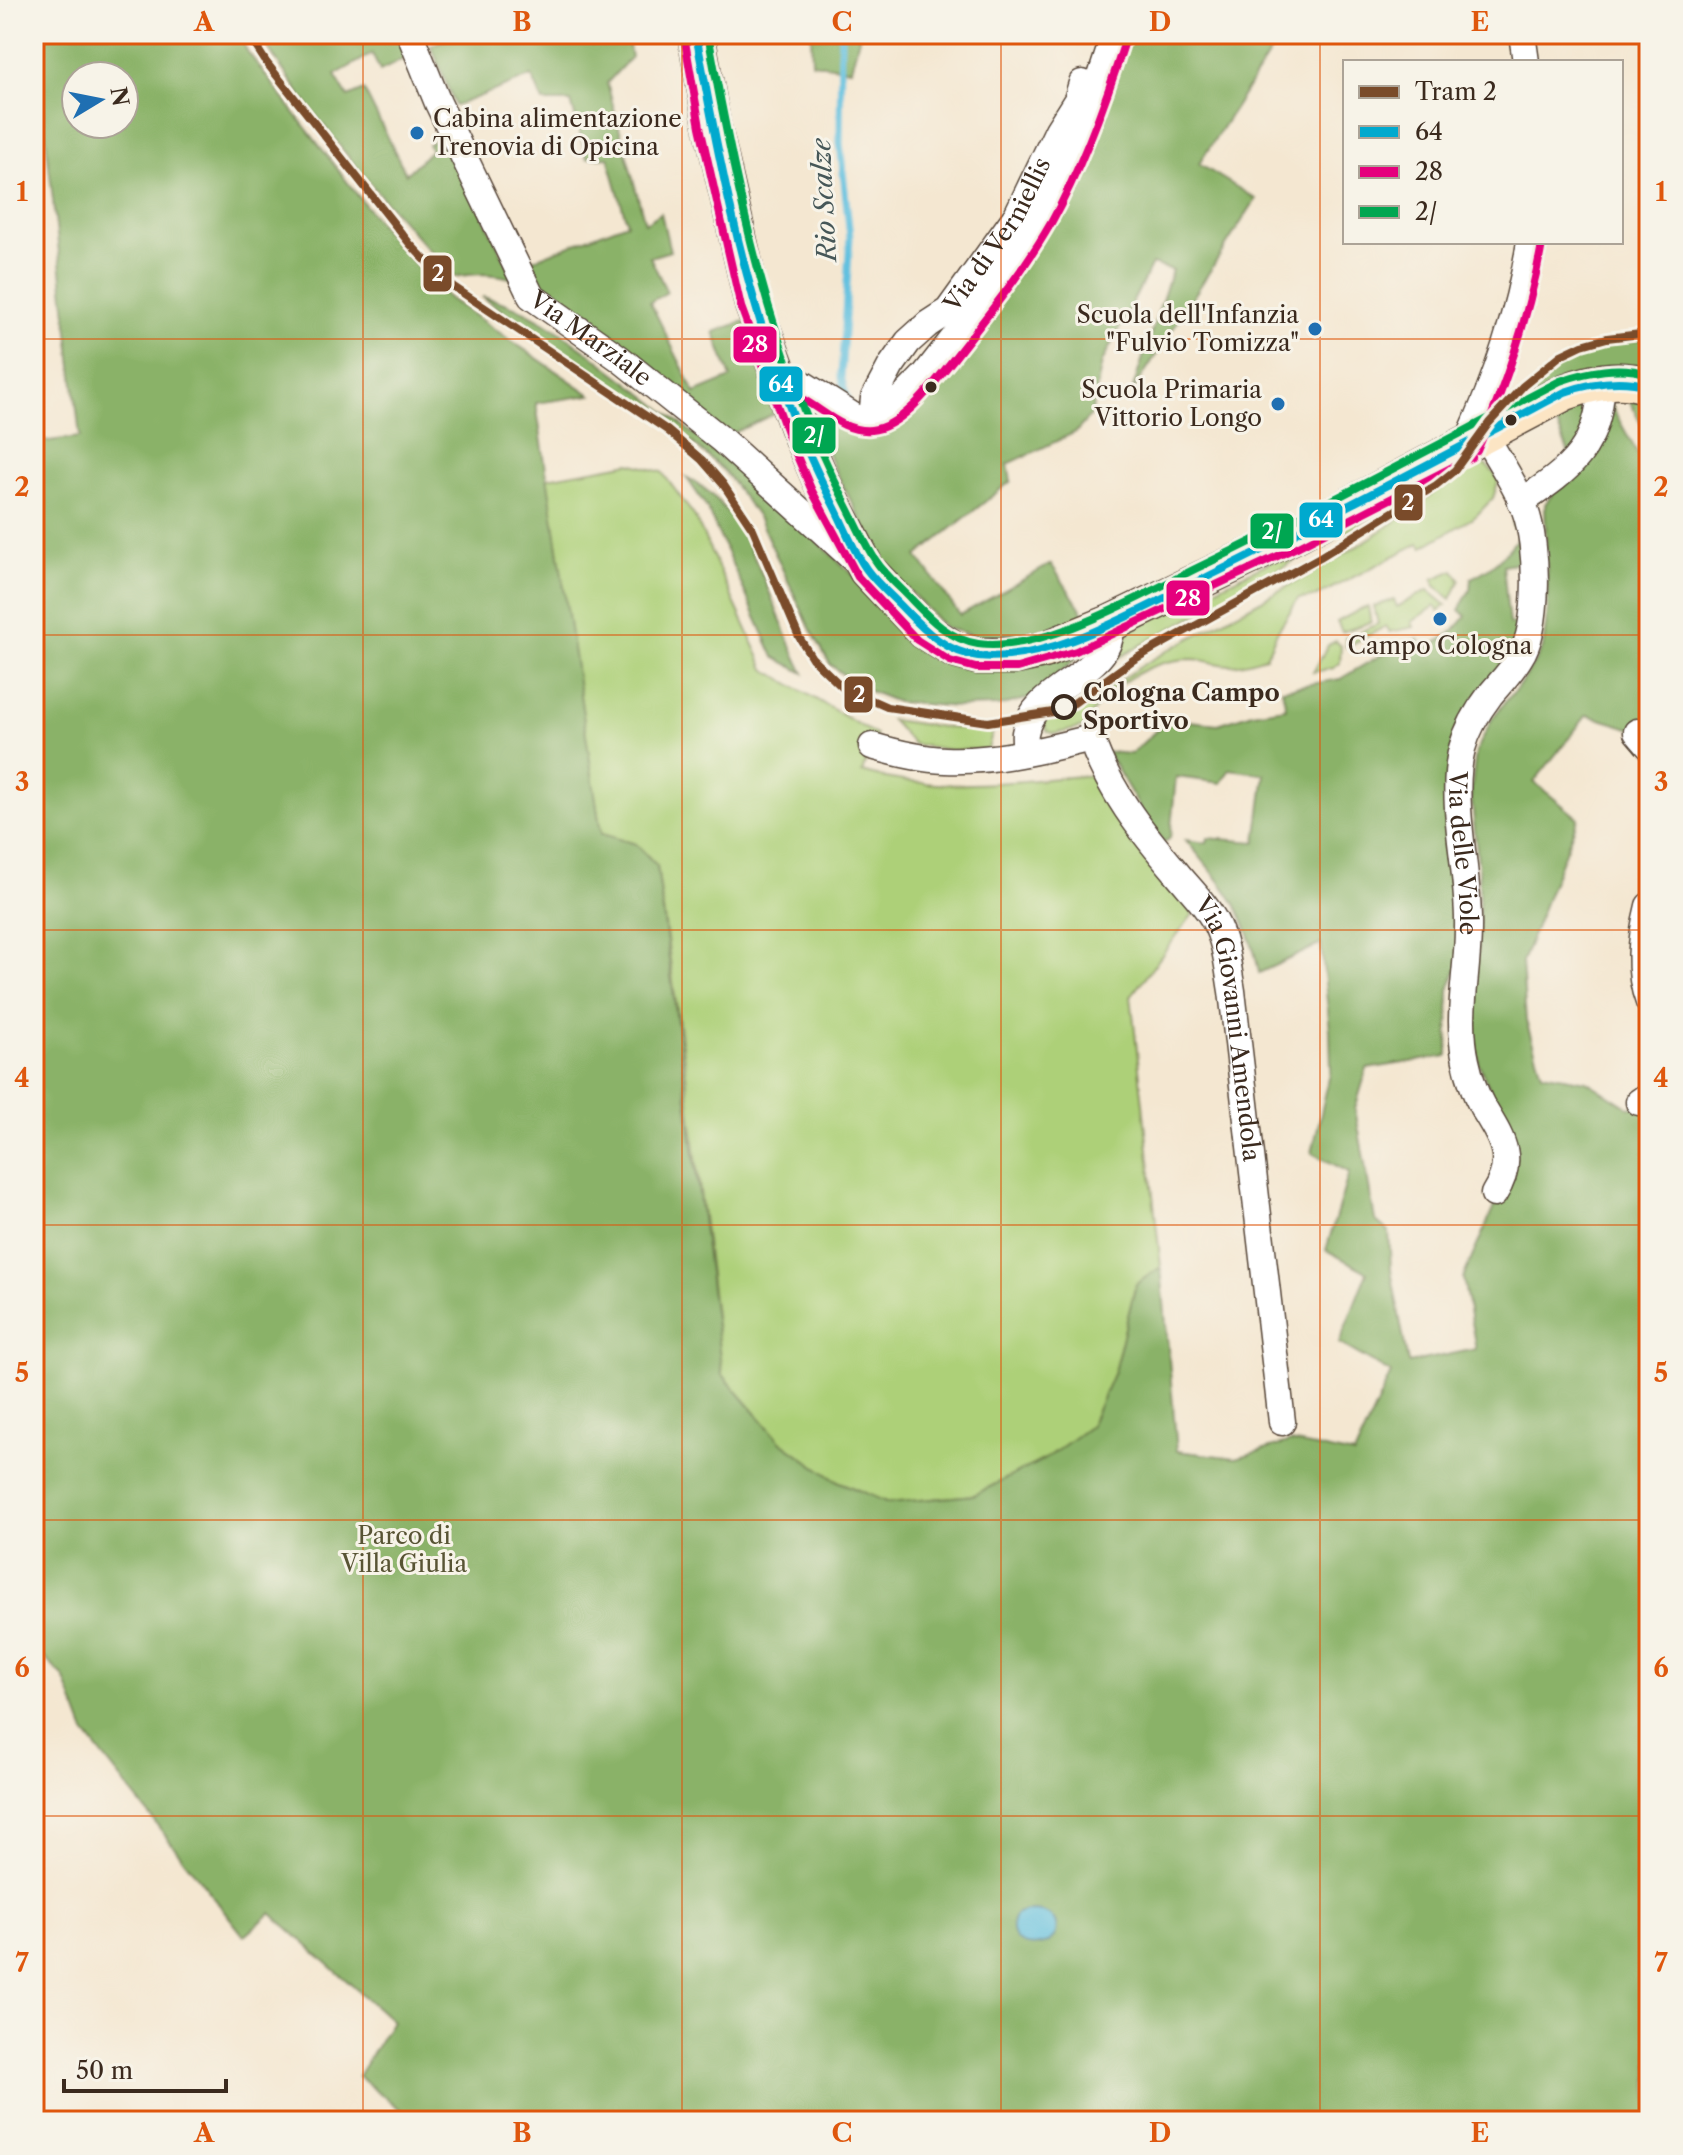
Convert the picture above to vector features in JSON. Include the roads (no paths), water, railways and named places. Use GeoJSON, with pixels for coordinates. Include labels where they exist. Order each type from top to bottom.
{"type":"FeatureCollection","features":[{"type":"Feature","properties":{"kind":"main road"},"geometry":{"type":"LineString","coordinates":[[696,34],[753,304],[823,485],[867,570],[925,631],[955,650],[977,656],[1016,656],[1044,650],[1111,623],[1292,536],[1565,392],[1602,382],[1630,381],[1649,386]]}},
{"type":"Feature","properties":{"kind":"street","name":"Via Marziale"},"geometry":{"type":"LineString","coordinates":[[410,34],[438,103],[531,296],[619,358],[722,440],[867,570]]}},
{"type":"Feature","properties":{"kind":"street","name":"Via di Verniellis"},"geometry":{"type":"LineString","coordinates":[[1100,34],[1077,100],[1058,130],[1017,215],[948,311],[928,324],[900,354],[874,398],[872,418],[889,412],[925,375],[1005,273],[1041,216],[1091,107],[1115,34]]}},
{"type":"Feature","properties":{"kind":"street"},"geometry":{"type":"LineString","coordinates":[[1522,34],[1526,60]]}},
{"type":"Feature","properties":{"kind":"street"},"geometry":{"type":"LineString","coordinates":[[1476,441],[1523,287],[1530,244]]}},
{"type":"Feature","properties":{"kind":"street"},"geometry":{"type":"LineString","coordinates":[[780,379],[798,381],[856,418],[872,418]]}},
{"type":"Feature","properties":{"kind":"street"},"geometry":{"type":"LineString","coordinates":[[1521,502],[1562,475],[1577,460],[1600,411],[1602,382]]}},
{"type":"Feature","properties":{"kind":"street","name":"Via delle Viole"},"geometry":{"type":"LineString","coordinates":[[1476,441],[1521,502],[1531,535],[1533,627],[1521,656],[1470,727],[1457,761],[1456,777],[1468,902],[1461,1035],[1466,1064],[1498,1130],[1506,1157],[1505,1171],[1494,1194]]}},
{"type":"Feature","properties":{"kind":"street"},"geometry":{"type":"LineString","coordinates":[[1026,752],[1025,733],[1033,716],[1059,687],[1107,650],[1112,638],[1111,623]]}},
{"type":"Feature","properties":{"kind":"street","name":"Via Giovanni Amendola"},"geometry":{"type":"LineString","coordinates":[[872,746],[946,760],[1026,752],[1091,738],[1099,764],[1120,799],[1152,844],[1215,920],[1223,940],[1232,991],[1282,1422]]}},
{"type":"Feature","properties":{"kind":"street"},"geometry":{"type":"LineString","coordinates":[[1649,906],[1641,950],[1642,975],[1649,1002]]}},
{"type":"Feature","properties":{"kind":"water"},"geometry":{"type":"Polygon","coordinates":[[[1042,1912],[1053,1918],[1056,1932],[1051,1940],[1032,1946],[1022,1944],[1015,1938],[1012,1928],[1016,1914],[1042,1912]]]}},
{"type":"Feature","properties":{"kind":"waterway","name":"Rio Scalze"},"geometry":{"type":"LineString","coordinates":[[841,34],[840,143],[850,237],[841,377],[849,404]]}},
{"type":"Feature","properties":{"kind":"tram line","name":"2"},"geometry":{"type":"LineString","coordinates":[[248,34],[266,62],[410,244],[445,281],[667,430],[702,460],[723,484],[753,529],[799,637],[812,658],[842,687],[887,707],[988,722],[1053,712],[1074,703],[1133,660],[1320,557],[1435,486],[1455,470],[1489,423],[1523,386],[1561,355],[1607,338],[1649,333]]}},
{"type":"Feature","properties":{"kind":"place","name":"Cabina alimentazione Trenovia di Opicina"},"geometry":{"type":"Point","coordinates":[417,133]}},
{"type":"Feature","properties":{"kind":"place","name":"Scuola dell'Infanzia \"Fulvio Tomizza\""},"geometry":{"type":"Point","coordinates":[1315,329]}},
{"type":"Feature","properties":{"kind":"place","name":"Scuola Primaria Vittorio Longo"},"geometry":{"type":"Point","coordinates":[1278,404]}},
{"type":"Feature","properties":{"kind":"place","name":"Campo Cologna"},"geometry":{"type":"Point","coordinates":[1440,619]}},
{"type":"Feature","properties":{"kind":"place","name":"Cologna Campo Sportivo"},"geometry":{"type":"Point","coordinates":[1064,707]}},
{"type":"Feature","properties":{"kind":"park label","name":"Parco di Villa Giulia"},"geometry":{"type":"Point","coordinates":[404,1550]}}]}
